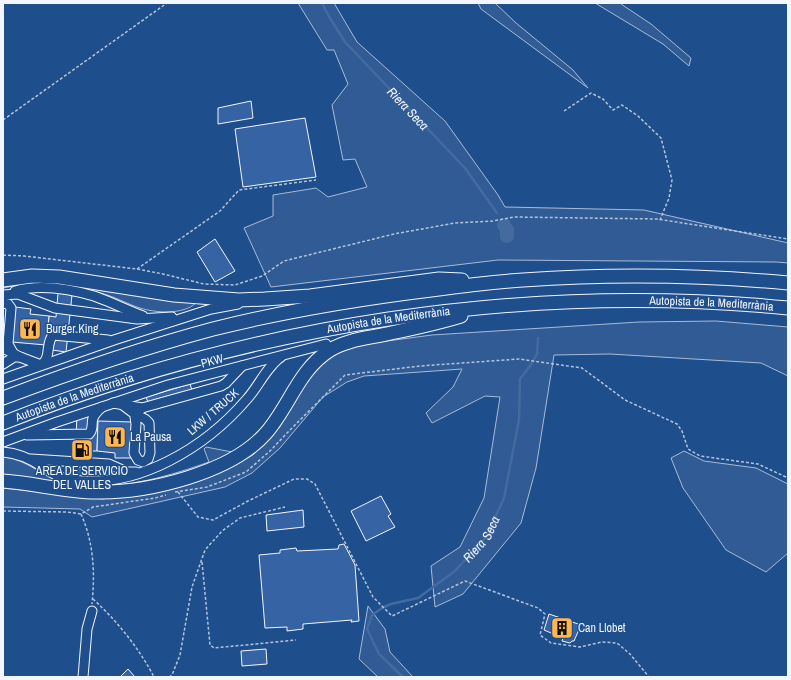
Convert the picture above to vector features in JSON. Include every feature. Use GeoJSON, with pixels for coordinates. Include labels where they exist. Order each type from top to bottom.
{"type":"FeatureCollection","features":[{"type":"Feature","properties":{"kind":"highway"},"geometry":{"type":"LineString","coordinates":[[3,280],[17,277],[46,276],[174,295],[265,300],[310,296],[439,279],[495,282]]}},
{"type":"Feature","properties":{"kind":"highway","name":"Autopista de la Mediterrània"},"geometry":{"type":"LineString","coordinates":[[3,398],[105,360],[179,339],[249,321],[378,296],[495,282],[605,276],[693,277],[788,283]]}},
{"type":"Feature","properties":{"kind":"highway","name":"Autopista de la Mediterrània"},"geometry":{"type":"LineString","coordinates":[[3,423],[63,400],[165,368],[272,340],[438,312],[569,302],[625,301],[719,303],[788,308]]}},
{"type":"Feature","properties":{"kind":"highway"},"geometry":{"type":"LineString","coordinates":[[3,481],[80,491],[117,492],[152,487],[208,470],[238,457],[260,439],[276,419],[302,377],[314,363],[330,350],[357,340],[437,323],[494,307]]}},
{"type":"Feature","properties":{"kind":"highway"},"geometry":{"type":"LineString","coordinates":[[326,344],[367,333],[437,323]]}},
{"type":"Feature","properties":{"kind":"street"},"geometry":{"type":"LineString","coordinates":[[3,295],[28,289],[59,289],[95,296],[140,315],[156,319]]}},
{"type":"Feature","properties":{"kind":"street"},"geometry":{"type":"LineString","coordinates":[[3,295],[18,294],[55,308],[137,319],[156,319],[199,313]]}},
{"type":"Feature","properties":{"kind":"street"},"geometry":{"type":"LineString","coordinates":[[3,379],[114,340],[220,306],[265,300]]}},
{"type":"Feature","properties":{"kind":"street"},"geometry":{"type":"LineString","coordinates":[[3,303],[8,304],[11,308],[8,344],[11,358]]}},
{"type":"Feature","properties":{"kind":"street"},"geometry":{"type":"LineString","coordinates":[[41,365],[46,360],[50,340],[53,335],[114,340]]}},
{"type":"Feature","properties":{"kind":"street","name":"PKW"},"geometry":{"type":"LineString","coordinates":[[3,442],[108,404],[168,385],[326,344]]}},
{"type":"Feature","properties":{"kind":"street"},"geometry":{"type":"LineString","coordinates":[[3,348],[11,358],[41,365]]}},
{"type":"Feature","properties":{"kind":"street","name":"LKW / TRUCK"},"geometry":{"type":"LineString","coordinates":[[28,458],[56,475],[73,480],[90,481],[122,478],[146,471],[176,457],[200,442],[222,424],[248,399],[274,363],[283,356]]}},
{"type":"Feature","properties":{"kind":"street"},"geometry":{"type":"LineString","coordinates":[[108,404],[122,405],[139,412],[221,386],[245,364]]}},
{"type":"Feature","properties":{"kind":"street","name":"PKW"},"geometry":{"type":"LineString","coordinates":[[20,435],[87,434],[91,432],[94,416],[108,404]]}},
{"type":"Feature","properties":{"kind":"street","name":"LKW / TRUCK"},"geometry":{"type":"LineString","coordinates":[[3,452],[28,458],[109,464],[127,472],[146,471]]}},
{"type":"Feature","properties":{"kind":"street"},"geometry":{"type":"LineString","coordinates":[[83,677],[87,628],[92,611]]}},
{"type":"Feature","properties":{"kind":"path"},"geometry":{"type":"LineString","coordinates":[[3,120],[167,3]]}},
{"type":"Feature","properties":{"kind":"path"},"geometry":{"type":"LineString","coordinates":[[564,111],[590,92],[603,99],[613,110],[622,105],[638,116],[661,138],[672,180],[669,198],[660,220]]}},
{"type":"Feature","properties":{"kind":"path"},"geometry":{"type":"LineString","coordinates":[[137,269],[220,211],[239,190],[316,180]]}},
{"type":"Feature","properties":{"kind":"path"},"geometry":{"type":"LineString","coordinates":[[3,255],[137,269],[204,284],[235,285],[262,276],[284,261],[394,234],[455,223],[493,221],[514,217],[660,220],[788,239]]}},
{"type":"Feature","properties":{"kind":"path"},"geometry":{"type":"LineString","coordinates":[[420,366],[519,359],[582,368],[625,400],[677,424],[682,432],[688,449],[700,456],[758,464],[788,478]]}},
{"type":"Feature","properties":{"kind":"path"},"geometry":{"type":"LineString","coordinates":[[178,492],[198,517],[214,520],[248,500],[294,478],[307,480],[315,484],[373,597],[392,616],[465,581],[538,608],[545,614],[540,635],[551,643],[580,647],[602,642],[617,643],[630,654],[649,677]]}},
{"type":"Feature","properties":{"kind":"path"},"geometry":{"type":"LineString","coordinates":[[169,677],[172,675],[180,655],[192,587],[205,550],[222,531],[240,518],[285,507]]}},
{"type":"Feature","properties":{"kind":"path"},"geometry":{"type":"LineString","coordinates":[[81,514],[90,537],[94,570],[92,611]]}},
{"type":"Feature","properties":{"kind":"path"},"geometry":{"type":"LineString","coordinates":[[202,561],[210,645],[214,648],[296,640]]}},
{"type":"Feature","properties":{"kind":"path"},"geometry":{"type":"LineString","coordinates":[[93,599],[143,656],[154,677]]}},
{"type":"Feature","properties":{"kind":"shaded area"},"geometry":{"type":"Polygon","coordinates":[[[298,3],[334,3],[357,42],[445,121],[505,207],[644,210],[788,243],[788,263],[498,260],[271,287],[244,228],[273,216],[273,195],[316,188],[328,197],[367,187],[355,159],[343,160],[332,105],[348,84],[334,50],[327,50],[298,3]]]}},
{"type":"Feature","properties":{"kind":"shaded area"},"geometry":{"type":"Polygon","coordinates":[[[478,3],[495,3],[516,23],[573,70],[588,88],[481,9],[478,3]]]}},
{"type":"Feature","properties":{"kind":"shaded area"},"geometry":{"type":"Polygon","coordinates":[[[595,3],[620,3],[651,24],[691,58],[689,66],[663,44],[595,3]]]}},
{"type":"Feature","properties":{"kind":"shaded area"},"geometry":{"type":"Polygon","coordinates":[[[37,279],[196,303],[184,310],[161,312],[140,308],[105,294],[84,290],[63,287],[30,286],[3,288],[3,284],[37,279]]]}},
{"type":"Feature","properties":{"kind":"shaded area"},"geometry":{"type":"Polygon","coordinates":[[[716,321],[788,327],[788,376],[761,363],[610,354],[554,355],[536,468],[521,523],[463,594],[435,607],[431,566],[460,547],[484,498],[500,397],[485,396],[432,423],[426,413],[453,387],[462,369],[364,376],[347,382],[323,397],[280,448],[252,473],[225,487],[92,517],[80,509],[3,507],[3,488],[103,499],[178,486],[223,471],[253,455],[279,428],[302,389],[323,362],[342,350],[372,343],[432,335],[639,322],[716,321]]]}},
{"type":"Feature","properties":{"kind":"shaded area"},"geometry":{"type":"Polygon","coordinates":[[[206,447],[232,452],[235,454],[174,477],[103,489],[3,477],[3,457],[20,461],[47,476],[68,484],[102,486],[133,483],[179,472],[209,462],[204,449],[206,447]]]}},
{"type":"Feature","properties":{"kind":"shaded area"},"geometry":{"type":"Polygon","coordinates":[[[684,451],[704,461],[756,468],[788,484],[788,553],[766,572],[726,550],[683,488],[671,458],[684,451]]]}},
{"type":"Feature","properties":{"kind":"shaded area"},"geometry":{"type":"Polygon","coordinates":[[[368,606],[385,629],[390,652],[413,677],[378,677],[359,659],[368,606]]]}},
{"type":"Feature","properties":{"kind":"building"},"geometry":{"type":"Polygon","coordinates":[[[251,101],[253,118],[218,124],[218,108],[251,101]]]}},
{"type":"Feature","properties":{"kind":"building"},"geometry":{"type":"Polygon","coordinates":[[[305,118],[316,177],[243,187],[235,129],[305,118]]]}},
{"type":"Feature","properties":{"kind":"building"},"geometry":{"type":"Polygon","coordinates":[[[215,239],[235,271],[215,282],[197,252],[215,239]]]}},
{"type":"Feature","properties":{"kind":"building"},"geometry":{"type":"Polygon","coordinates":[[[58,293],[72,295],[66,352],[52,350],[46,345],[49,316],[56,317],[58,293]]]}},
{"type":"Feature","properties":{"kind":"building","name":"Burger King"},"geometry":{"type":"Polygon","coordinates":[[[15,307],[31,309],[30,314],[49,316],[46,345],[12,342],[15,307]]]}},
{"type":"Feature","properties":{"kind":"building"},"geometry":{"type":"Polygon","coordinates":[[[190,384],[192,390],[148,402],[146,397],[190,384]]]}},
{"type":"Feature","properties":{"kind":"building"},"geometry":{"type":"Polygon","coordinates":[[[77,416],[91,417],[91,421],[98,421],[97,451],[90,451],[88,479],[74,478],[77,416]]]}},
{"type":"Feature","properties":{"kind":"building","name":"La Pausa"},"geometry":{"type":"Polygon","coordinates":[[[98,421],[132,422],[131,458],[115,458],[115,453],[97,451],[98,421]]]}},
{"type":"Feature","properties":{"kind":"building"},"geometry":{"type":"Polygon","coordinates":[[[381,496],[391,514],[388,516],[395,527],[366,541],[351,511],[381,496]]]}},
{"type":"Feature","properties":{"kind":"building"},"geometry":{"type":"Polygon","coordinates":[[[303,510],[304,527],[267,531],[266,515],[303,510]]]}},
{"type":"Feature","properties":{"kind":"building"},"geometry":{"type":"Polygon","coordinates":[[[344,544],[355,565],[359,621],[351,622],[352,620],[303,624],[303,629],[287,631],[287,627],[265,628],[259,555],[280,553],[280,550],[296,548],[297,551],[338,549],[339,545],[344,544]]]}},
{"type":"Feature","properties":{"kind":"building","name":"Can Llobet"},"geometry":{"type":"Polygon","coordinates":[[[549,614],[581,625],[574,641],[570,643],[562,641],[563,638],[544,630],[549,614]]]}},
{"type":"Feature","properties":{"kind":"building"},"geometry":{"type":"Polygon","coordinates":[[[266,649],[267,664],[242,666],[241,651],[266,649]]]}},
{"type":"Feature","properties":{"kind":"building"},"geometry":{"type":"Polygon","coordinates":[[[128,669],[135,677],[121,676],[128,669]]]}},
{"type":"Feature","properties":{"kind":"waterway","name":"Riera Seca"},"geometry":{"type":"LineString","coordinates":[[322,3],[345,42],[465,168],[497,213]]}},
{"type":"Feature","properties":{"kind":"waterway","name":"Riera Seca"},"geometry":{"type":"LineString","coordinates":[[504,225],[507,230],[507,236]]}},
{"type":"Feature","properties":{"kind":"waterway","name":"Riera Seca"},"geometry":{"type":"LineString","coordinates":[[403,677],[379,654],[367,629],[372,615],[391,604],[418,598],[455,571],[486,537],[504,498],[519,420],[520,379],[537,354],[538,338]]}},
{"type":"Feature","properties":{"kind":"place","name":"Burger King"},"geometry":{"type":"Point","coordinates":[30,329]}},
{"type":"Feature","properties":{"kind":"place","name":"La Pausa"},"geometry":{"type":"Point","coordinates":[115,437]}},
{"type":"Feature","properties":{"kind":"place","name":"AREA DE SERVICIO DEL VALLES"},"geometry":{"type":"Point","coordinates":[82,450]}},
{"type":"Feature","properties":{"kind":"place","name":"Can Llobet"},"geometry":{"type":"Point","coordinates":[562,628]}}]}
